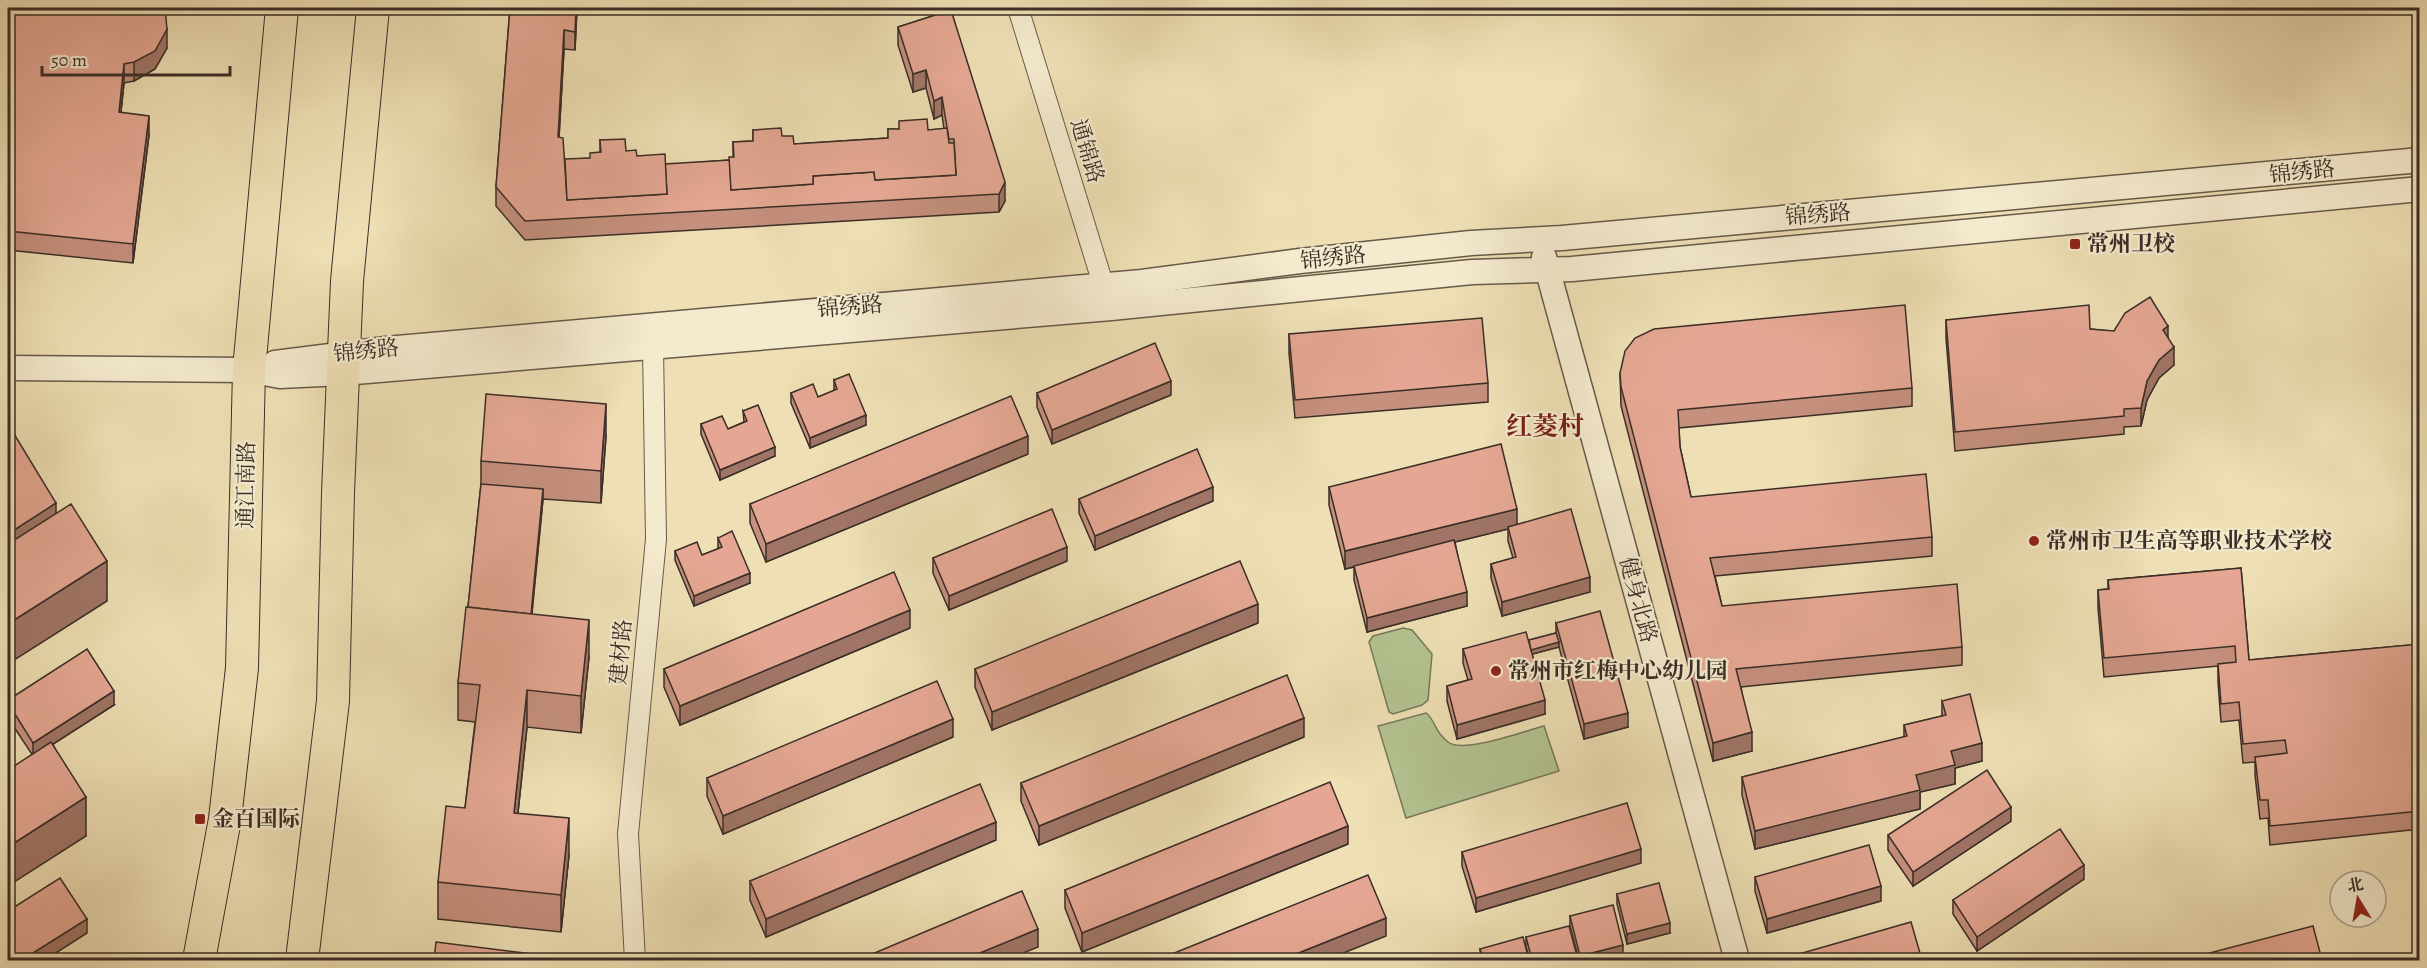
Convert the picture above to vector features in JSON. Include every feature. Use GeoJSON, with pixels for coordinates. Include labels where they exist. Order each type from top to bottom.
{"type":"FeatureCollection","features":[{"type":"Feature","properties":{"kind":"main road","name":"通江南路"},"geometry":{"type":"LineString","coordinates":[[200,960],[225,819],[242,668],[249,370],[282,8]]}},
{"type":"Feature","properties":{"kind":"main road"},"geometry":{"type":"LineString","coordinates":[[302,960],[333,701],[347,282],[373,8]]}},
{"type":"Feature","properties":{"kind":"street","name":"通锦路"},"geometry":{"type":"LineString","coordinates":[[1018,8],[1111,308]]}},
{"type":"Feature","properties":{"kind":"street","name":"锦绣路"},"geometry":{"type":"LineString","coordinates":[[8,368],[249,370],[280,376],[344,364],[1103,285],[1472,243],[2304,172],[2420,160]]}},
{"type":"Feature","properties":{"kind":"street","name":"锦绣路"},"geometry":{"type":"LineString","coordinates":[[344,364],[653,347],[1111,308],[1472,272],[1547,270],[2420,189]]}},
{"type":"Feature","properties":{"kind":"street","name":"健身北路"},"geometry":{"type":"LineString","coordinates":[[1538,239],[1737,960]]}},
{"type":"Feature","properties":{"kind":"street","name":"建材路"},"geometry":{"type":"LineString","coordinates":[[634,960],[628,834],[656,539],[653,347]]}},
{"type":"Feature","properties":{"kind":"green space"},"geometry":{"type":"Polygon","coordinates":[[[1403,628],[1412,630],[1432,654],[1428,700],[1422,705],[1393,714],[1389,712],[1369,642],[1373,636],[1403,628]]]}},
{"type":"Feature","properties":{"kind":"green space"},"geometry":{"type":"Polygon","coordinates":[[[1426,713],[1443,738],[1456,745],[1480,744],[1544,726],[1559,771],[1406,818],[1378,726],[1426,713]]]}},
{"type":"Feature","properties":{"kind":"building"},"geometry":{"type":"Polygon","coordinates":[[[8,8],[165,8],[167,29],[155,51],[134,62],[124,64],[119,112],[149,116],[133,244],[8,231],[8,8]]]}},
{"type":"Feature","properties":{"kind":"building"},"geometry":{"type":"Polygon","coordinates":[[[510,8],[576,8],[575,32],[564,30],[558,137],[563,138],[567,200],[667,194],[665,164],[730,160],[731,190],[813,184],[813,176],[874,172],[875,180],[956,175],[954,139],[949,139],[942,97],[934,101],[926,70],[913,74],[898,27],[951,10],[1005,182],[999,194],[525,221],[496,187],[510,8]]]}},
{"type":"Feature","properties":{"kind":"building"},"geometry":{"type":"Polygon","coordinates":[[[927,119],[928,130],[947,128],[949,143],[954,143],[956,175],[875,180],[874,172],[813,176],[813,184],[731,190],[729,157],[734,157],[733,142],[753,141],[753,130],[781,128],[782,136],[793,136],[794,144],[888,138],[888,129],[899,129],[899,121],[927,119]]]}},
{"type":"Feature","properties":{"kind":"building"},"geometry":{"type":"Polygon","coordinates":[[[625,139],[626,151],[636,150],[637,156],[665,154],[667,194],[567,200],[565,159],[590,158],[590,153],[601,152],[600,140],[625,139]]]}},
{"type":"Feature","properties":{"kind":"building"},"geometry":{"type":"Polygon","coordinates":[[[2150,297],[2168,326],[2163,330],[2174,347],[2159,360],[2147,381],[2141,408],[2124,409],[2124,416],[1955,432],[1946,320],[2089,305],[2090,329],[2114,331],[2125,313],[2150,297]]]}},
{"type":"Feature","properties":{"kind":"building"},"geometry":{"type":"Polygon","coordinates":[[[1905,305],[1912,388],[1678,410],[1680,447],[1691,497],[1926,474],[1932,537],[1710,558],[1722,606],[1957,584],[1962,647],[1736,669],[1752,732],[1713,743],[1621,387],[1620,373],[1625,351],[1635,338],[1654,329],[1905,305]]]}},
{"type":"Feature","properties":{"kind":"building"},"geometry":{"type":"Polygon","coordinates":[[[1482,318],[1488,383],[1295,400],[1289,334],[1482,318]]]}},
{"type":"Feature","properties":{"kind":"building"},"geometry":{"type":"Polygon","coordinates":[[[1155,343],[1171,381],[1052,430],[1037,393],[1155,343]]]}},
{"type":"Feature","properties":{"kind":"building"},"geometry":{"type":"Polygon","coordinates":[[[849,374],[866,415],[810,438],[791,393],[813,384],[818,397],[837,389],[834,380],[849,374]]]}},
{"type":"Feature","properties":{"kind":"building"},"geometry":{"type":"Polygon","coordinates":[[[486,394],[606,404],[601,471],[481,461],[486,394]]]}},
{"type":"Feature","properties":{"kind":"building"},"geometry":{"type":"Polygon","coordinates":[[[1011,396],[1028,436],[766,544],[750,504],[1011,396]]]}},
{"type":"Feature","properties":{"kind":"building"},"geometry":{"type":"Polygon","coordinates":[[[758,405],[775,447],[720,470],[701,424],[722,416],[728,429],[747,421],[743,411],[758,405]]]}},
{"type":"Feature","properties":{"kind":"building"},"geometry":{"type":"Polygon","coordinates":[[[8,424],[56,503],[8,534],[8,424]]]}},
{"type":"Feature","properties":{"kind":"building"},"geometry":{"type":"Polygon","coordinates":[[[1501,444],[1517,509],[1345,551],[1329,487],[1501,444]]]}},
{"type":"Feature","properties":{"kind":"building"},"geometry":{"type":"Polygon","coordinates":[[[1197,449],[1213,487],[1095,536],[1079,499],[1197,449]]]}},
{"type":"Feature","properties":{"kind":"building"},"geometry":{"type":"Polygon","coordinates":[[[481,484],[543,489],[531,614],[468,607],[481,484]]]}},
{"type":"Feature","properties":{"kind":"building"},"geometry":{"type":"Polygon","coordinates":[[[71,504],[107,561],[8,624],[8,544],[71,504]]]}},
{"type":"Feature","properties":{"kind":"building"},"geometry":{"type":"Polygon","coordinates":[[[1052,509],[1067,547],[949,596],[933,558],[1052,509]]]}},
{"type":"Feature","properties":{"kind":"building"},"geometry":{"type":"Polygon","coordinates":[[[1571,509],[1590,577],[1502,602],[1491,564],[1516,557],[1508,527],[1571,509]]]}},
{"type":"Feature","properties":{"kind":"building"},"geometry":{"type":"Polygon","coordinates":[[[732,531],[750,573],[694,596],[675,551],[697,542],[702,555],[722,547],[718,538],[732,531]]]}},
{"type":"Feature","properties":{"kind":"building"},"geometry":{"type":"Polygon","coordinates":[[[1454,540],[1467,592],[1367,618],[1354,566],[1454,540]]]}},
{"type":"Feature","properties":{"kind":"building"},"geometry":{"type":"Polygon","coordinates":[[[1240,561],[1258,604],[992,712],[975,669],[1240,561]]]}},
{"type":"Feature","properties":{"kind":"building"},"geometry":{"type":"Polygon","coordinates":[[[2241,568],[2249,660],[2420,644],[2420,811],[2270,826],[2268,800],[2260,800],[2255,757],[2287,753],[2285,740],[2243,744],[2239,702],[2221,704],[2218,664],[2236,662],[2235,646],[2104,658],[2098,590],[2109,589],[2108,580],[2241,568]]]}},
{"type":"Feature","properties":{"kind":"building"},"geometry":{"type":"Polygon","coordinates":[[[894,572],[910,610],[680,706],[664,669],[894,572]]]}},
{"type":"Feature","properties":{"kind":"building"},"geometry":{"type":"Polygon","coordinates":[[[466,607],[589,620],[581,696],[527,690],[514,813],[569,818],[561,895],[438,882],[446,806],[465,808],[480,685],[458,683],[466,607]]]}},
{"type":"Feature","properties":{"kind":"building"},"geometry":{"type":"Polygon","coordinates":[[[1600,611],[1628,713],[1584,724],[1556,623],[1600,611]]]}},
{"type":"Feature","properties":{"kind":"building"},"geometry":{"type":"Polygon","coordinates":[[[1526,632],[1545,700],[1457,725],[1447,686],[1472,679],[1463,649],[1526,632]]]}},
{"type":"Feature","properties":{"kind":"building"},"geometry":{"type":"Polygon","coordinates":[[[1556,633],[1559,642],[1531,650],[1529,640],[1556,633]]]}},
{"type":"Feature","properties":{"kind":"building"},"geometry":{"type":"Polygon","coordinates":[[[87,649],[114,691],[33,743],[8,700],[87,649]]]}},
{"type":"Feature","properties":{"kind":"building"},"geometry":{"type":"Polygon","coordinates":[[[1287,675],[1304,718],[1039,826],[1021,783],[1287,675]]]}},
{"type":"Feature","properties":{"kind":"building"},"geometry":{"type":"Polygon","coordinates":[[[937,681],[953,719],[723,816],[707,778],[937,681]]]}},
{"type":"Feature","properties":{"kind":"building"},"geometry":{"type":"Polygon","coordinates":[[[1970,694],[1982,743],[1951,751],[1955,765],[1916,775],[1920,790],[1755,831],[1742,777],[1907,736],[1904,725],[1946,715],[1942,701],[1970,694]]]}},
{"type":"Feature","properties":{"kind":"building"},"geometry":{"type":"Polygon","coordinates":[[[51,742],[86,797],[8,847],[8,770],[51,742]]]}},
{"type":"Feature","properties":{"kind":"building"},"geometry":{"type":"Polygon","coordinates":[[[1987,770],[2011,807],[1913,872],[1888,835],[1987,770]]]}},
{"type":"Feature","properties":{"kind":"building"},"geometry":{"type":"Polygon","coordinates":[[[1330,782],[1348,826],[1082,933],[1065,890],[1330,782]]]}},
{"type":"Feature","properties":{"kind":"building"},"geometry":{"type":"Polygon","coordinates":[[[980,784],[996,822],[766,919],[750,881],[980,784]]]}},
{"type":"Feature","properties":{"kind":"building"},"geometry":{"type":"Polygon","coordinates":[[[1627,803],[1641,849],[1476,898],[1462,852],[1627,803]]]}},
{"type":"Feature","properties":{"kind":"building"},"geometry":{"type":"Polygon","coordinates":[[[2060,829],[2084,865],[1977,937],[1953,900],[2060,829]]]}},
{"type":"Feature","properties":{"kind":"building"},"geometry":{"type":"Polygon","coordinates":[[[1869,845],[1881,886],[1767,919],[1755,877],[1869,845]]]}},
{"type":"Feature","properties":{"kind":"building"},"geometry":{"type":"Polygon","coordinates":[[[1368,875],[1386,918],[1281,960],[1157,960],[1368,875]]]}},
{"type":"Feature","properties":{"kind":"building"},"geometry":{"type":"Polygon","coordinates":[[[60,878],[87,919],[22,960],[8,960],[8,911],[60,878]]]}},
{"type":"Feature","properties":{"kind":"building"},"geometry":{"type":"Polygon","coordinates":[[[1659,883],[1670,923],[1627,934],[1617,894],[1659,883]]]}},
{"type":"Feature","properties":{"kind":"building"},"geometry":{"type":"Polygon","coordinates":[[[1022,891],[1038,929],[963,960],[858,960],[1022,891]]]}},
{"type":"Feature","properties":{"kind":"building"},"geometry":{"type":"Polygon","coordinates":[[[1613,905],[1623,945],[1580,956],[1570,916],[1613,905]]]}},
{"type":"Feature","properties":{"kind":"building"},"geometry":{"type":"Polygon","coordinates":[[[1911,922],[1922,960],[1786,960],[1785,958],[1911,922]]]}},
{"type":"Feature","properties":{"kind":"building"},"geometry":{"type":"Polygon","coordinates":[[[1569,926],[1578,960],[1532,960],[1526,937],[1569,926]]]}},
{"type":"Feature","properties":{"kind":"building"},"geometry":{"type":"Polygon","coordinates":[[[2313,926],[2322,960],[2183,960],[2313,926]]]}},
{"type":"Feature","properties":{"kind":"building"},"geometry":{"type":"Polygon","coordinates":[[[1523,937],[1529,960],[1483,960],[1480,949],[1523,937]]]}},
{"type":"Feature","properties":{"kind":"building"},"geometry":{"type":"Polygon","coordinates":[[[436,942],[557,957],[557,960],[434,960],[436,942]]]}},
{"type":"Feature","properties":{"kind":"place","name":"常州卫校"},"geometry":{"type":"Point","coordinates":[2075,244]}},
{"type":"Feature","properties":{"kind":"place","name":"常州市卫生高等职业技术学校"},"geometry":{"type":"Point","coordinates":[2034,541]}},
{"type":"Feature","properties":{"kind":"place","name":"常州市红梅中心幼儿园"},"geometry":{"type":"Point","coordinates":[1496,671]}},
{"type":"Feature","properties":{"kind":"place","name":"金百国际"},"geometry":{"type":"Point","coordinates":[200,819]}},
{"type":"Feature","properties":{"kind":"district","name":"红菱村"},"geometry":{"type":"Point","coordinates":[1545,426]}}]}
